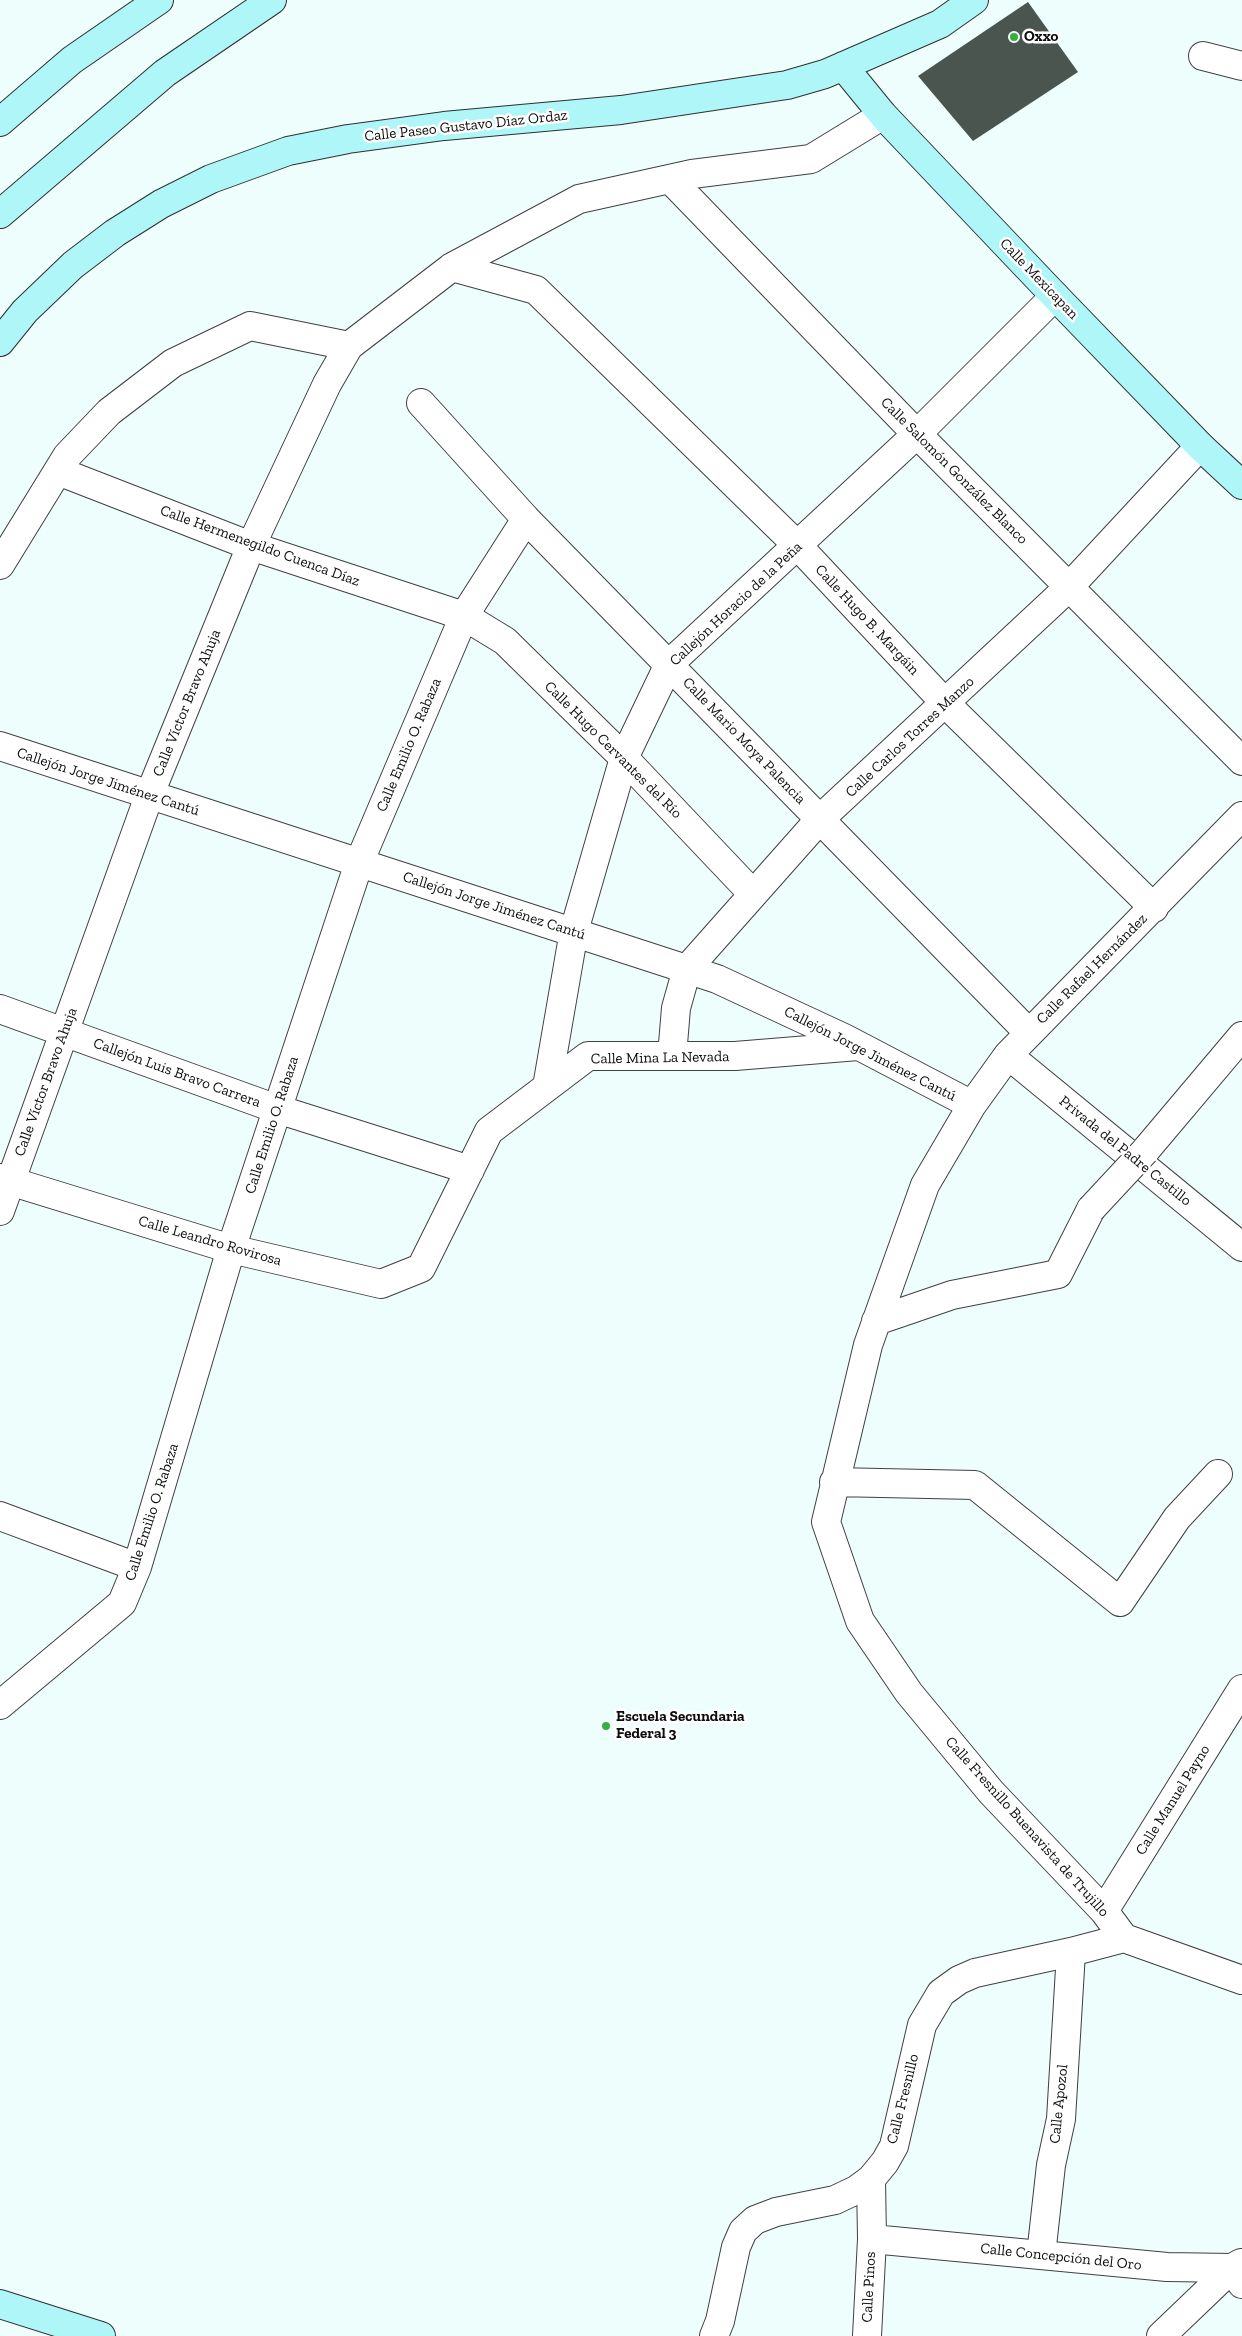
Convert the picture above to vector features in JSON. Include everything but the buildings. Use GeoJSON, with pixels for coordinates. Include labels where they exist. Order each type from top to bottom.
{"type":"FeatureCollection","features":[{"type":"Feature","properties":{"kind":"main road"},"geometry":{"type":"LineString","coordinates":[[0,122],[72,60],[159,0]]}},
{"type":"Feature","properties":{"kind":"main road"},"geometry":{"type":"LineString","coordinates":[[0,214],[165,73],[272,0]]}},
{"type":"Feature","properties":{"kind":"main road","name":"Calle Paseo Gustavo Díaz Ordaz"},"geometry":{"type":"LineString","coordinates":[[0,342],[25,311],[74,265],[115,233],[161,204],[211,179],[288,151],[348,139],[425,129],[621,110],[787,86],[825,74],[940,24],[974,0]]}},
{"type":"Feature","properties":{"kind":"main road","name":"Calle Mexicapan"},"geometry":{"type":"LineString","coordinates":[[842,66],[882,114],[1055,296],[1200,446],[1242,485]]}},
{"type":"Feature","properties":{"kind":"main road"},"geometry":{"type":"LineString","coordinates":[[0,2304],[101,2336]]}},
{"type":"Feature","properties":{"kind":"street"},"geometry":{"type":"LineString","coordinates":[[1203,56],[1242,66]]}},
{"type":"Feature","properties":{"kind":"street"},"geometry":{"type":"LineString","coordinates":[[0,565],[67,456],[109,412],[172,363],[250,326],[349,346],[452,267],[579,199],[670,179],[811,159],[882,114]]}},
{"type":"Feature","properties":{"kind":"street","name":"Calle Salomón González Blanco"},"geometry":{"type":"LineString","coordinates":[[670,179],[917,434],[1242,761]]}},
{"type":"Feature","properties":{"kind":"street","name":"Calle Hugo B. Margáin"},"geometry":{"type":"LineString","coordinates":[[452,267],[536,290],[798,546],[946,704],[1154,908]]}},
{"type":"Feature","properties":{"kind":"street","name":"Callejón Horacio de la Peña"},"geometry":{"type":"LineString","coordinates":[[547,1087],[574,931],[624,758],[669,664],[917,434],[1055,296]]}},
{"type":"Feature","properties":{"kind":"street","name":"Calle Víctor Bravo Ahuja"},"geometry":{"type":"LineString","coordinates":[[0,1211],[5,1180],[64,1031],[149,796],[251,546],[327,384],[349,346]]}},
{"type":"Feature","properties":{"kind":"street","name":"Calle Mario Moya Palencia"},"geometry":{"type":"LineString","coordinates":[[421,404],[526,519],[1028,1032]]}},
{"type":"Feature","properties":{"kind":"street","name":"Calle Carlos Torres Manzo"},"geometry":{"type":"LineString","coordinates":[[672,1056],[676,1008],[687,969],[820,819],[946,704],[1069,587],[1200,446]]}},
{"type":"Feature","properties":{"kind":"street","name":"Calle Hermenegildo Cuenca Díaz"},"geometry":{"type":"LineString","coordinates":[[58,471],[251,546],[464,616]]}},
{"type":"Feature","properties":{"kind":"street","name":"Calle Emilio O. Rabaza"},"geometry":{"type":"LineString","coordinates":[[0,1705],[122,1603],[137,1567],[231,1250],[276,1109],[359,863],[464,616],[526,519]]}},
{"type":"Feature","properties":{"kind":"street","name":"Calle Hugo Cervantes del Río"},"geometry":{"type":"LineString","coordinates":[[464,616],[505,641],[624,758],[753,894]]}},
{"type":"Feature","properties":{"kind":"street","name":"Callejón Jorge Jiménez Cantú"},"geometry":{"type":"LineString","coordinates":[[0,746],[149,796],[574,931],[717,979],[858,1046],[972,1106]]}},
{"type":"Feature","properties":{"kind":"street","name":"Calle Rafael Hernández"},"geometry":{"type":"LineString","coordinates":[[955,1133],[1008,1055],[1028,1032],[1154,908],[1242,816]]}},
{"type":"Feature","properties":{"kind":"street","name":"Callejón Luis Bravo Carrera"},"geometry":{"type":"LineString","coordinates":[[0,1009],[276,1109],[470,1170]]}},
{"type":"Feature","properties":{"kind":"street"},"geometry":{"type":"LineString","coordinates":[[876,1321],[952,1294],[1058,1274],[1092,1209],[1145,1152],[1242,1036]]}},
{"type":"Feature","properties":{"kind":"street","name":"Calle Mina La Nevada"},"geometry":{"type":"LineString","coordinates":[[421,1268],[489,1131],[588,1056],[735,1056],[858,1046]]}},
{"type":"Feature","properties":{"kind":"street","name":"Privada del Padre Castillo"},"geometry":{"type":"LineString","coordinates":[[1008,1055],[1242,1248]]}},
{"type":"Feature","properties":{"kind":"street","name":"Calle Fresnillo Buenavista de Trujillo"},"geometry":{"type":"LineString","coordinates":[[955,1133],[925,1184],[868,1345],[826,1522],[860,1621],[909,1693],[992,1792],[1104,1911],[1124,1938]]}},
{"type":"Feature","properties":{"kind":"street","name":"Calle Leandro Rovirosa"},"geometry":{"type":"LineString","coordinates":[[5,1180],[231,1250],[381,1284],[421,1268]]}},
{"type":"Feature","properties":{"kind":"street"},"geometry":{"type":"LineString","coordinates":[[834,1482],[975,1485],[1120,1602],[1178,1518],[1218,1474]]}},
{"type":"Feature","properties":{"kind":"street"},"geometry":{"type":"LineString","coordinates":[[0,1516],[137,1567]]}},
{"type":"Feature","properties":{"kind":"street","name":"Calle Manuel Payno"},"geometry":{"type":"LineString","coordinates":[[1104,1911],[1242,1689]]}},
{"type":"Feature","properties":{"kind":"street"},"geometry":{"type":"LineString","coordinates":[[1124,1938],[1242,1980]]}},
{"type":"Feature","properties":{"kind":"street","name":"Calle Fresnillo"},"geometry":{"type":"LineString","coordinates":[[714,2336],[720,2321],[736,2247],[743,2232],[755,2220],[776,2212],[835,2200],[856,2190],[871,2179],[894,2146],[922,2025],[941,1993],[959,1980],[975,1973],[1071,1952],[1124,1938]]}},
{"type":"Feature","properties":{"kind":"street","name":"Calle Apozol"},"geometry":{"type":"LineString","coordinates":[[1041,2255],[1051,2165],[1061,2119],[1071,1952]]}},
{"type":"Feature","properties":{"kind":"street","name":"Calle Pinos"},"geometry":{"type":"LineString","coordinates":[[867,2336],[872,2239],[871,2179]]}},
{"type":"Feature","properties":{"kind":"street","name":"Calle Concepción del Oro"},"geometry":{"type":"LineString","coordinates":[[872,2239],[1167,2267],[1239,2271]]}},
{"type":"Feature","properties":{"kind":"street"},"geometry":{"type":"LineString","coordinates":[[1161,2336],[1239,2271]]}},
{"type":"Feature","properties":{"kind":"place","name":"Oxxo"},"geometry":{"type":"Point","coordinates":[1014,37]}},
{"type":"Feature","properties":{"kind":"place","name":"Escuela Secundaria Federal 3"},"geometry":{"type":"Point","coordinates":[606,1726]}}]}
